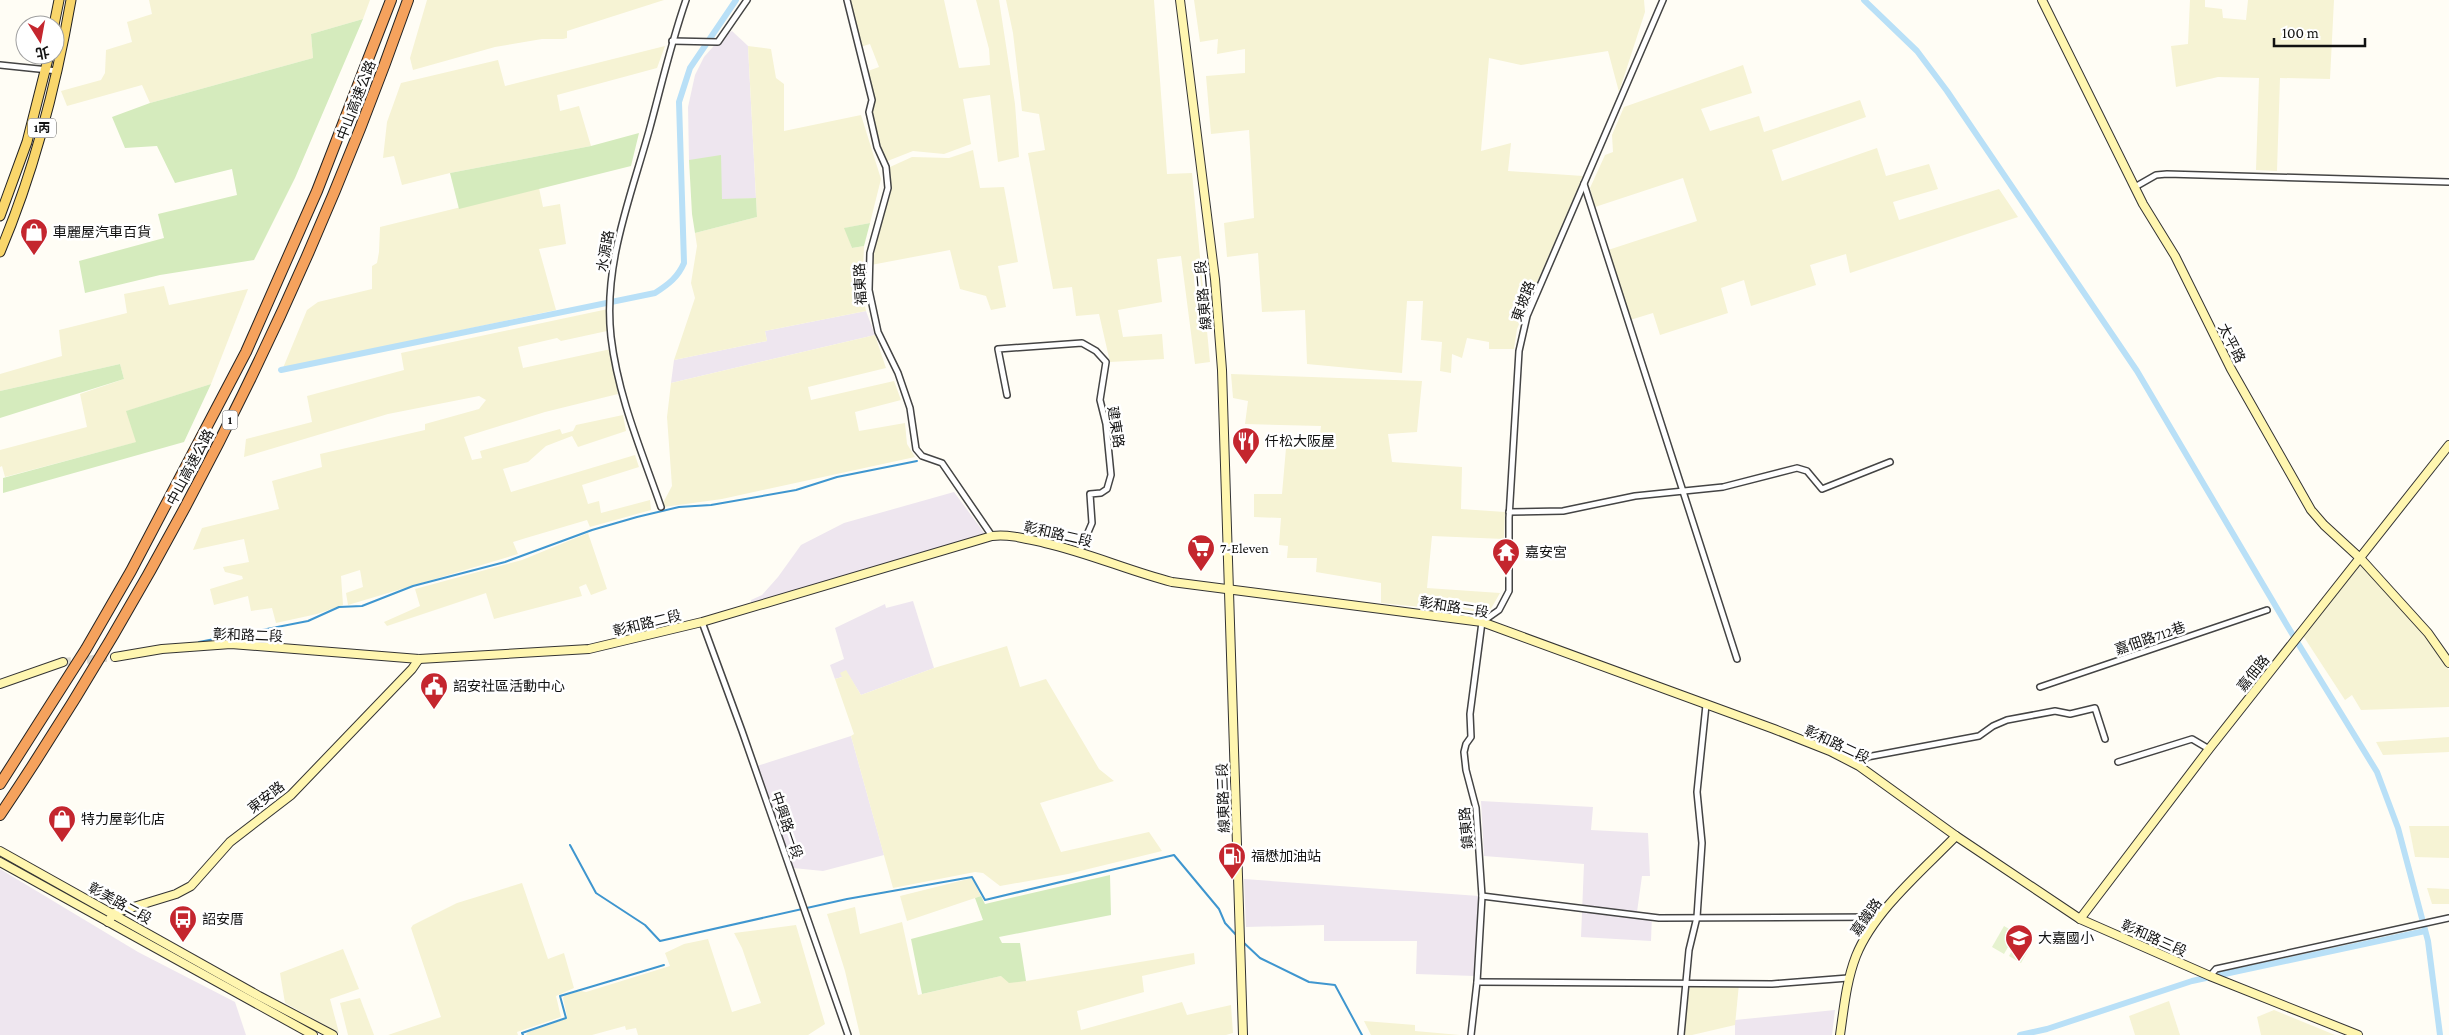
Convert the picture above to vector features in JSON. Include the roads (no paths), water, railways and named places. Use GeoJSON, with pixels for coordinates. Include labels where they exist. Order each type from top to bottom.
{"type":"FeatureCollection","features":[{"type":"Feature","properties":{"kind":"highway","name":"中山高速公路"},"geometry":{"type":"LineString","coordinates":[[0,784],[86,648],[131,571],[246,352],[317,192],[391,0]]}},
{"type":"Feature","properties":{"kind":"highway","name":"中山高速公路"},"geometry":{"type":"LineString","coordinates":[[0,815],[76,697],[205,471],[263,353],[335,191],[369,109],[408,0]]}},
{"type":"Feature","properties":{"kind":"main road"},"geometry":{"type":"LineString","coordinates":[[56,15],[59,0]]}},
{"type":"Feature","properties":{"kind":"main road","name":"1丙"},"geometry":{"type":"LineString","coordinates":[[0,252],[24,189],[58,72],[71,0]]}},
{"type":"Feature","properties":{"kind":"main road","name":"1丙"},"geometry":{"type":"LineString","coordinates":[[0,216],[26,142],[47,65]]}},
{"type":"Feature","properties":{"kind":"street","name":"水源路"},"geometry":{"type":"LineString","coordinates":[[661,507],[622,396],[611,337],[610,304],[615,246],[649,130],[672,41],[686,0]]}},
{"type":"Feature","properties":{"kind":"street"},"geometry":{"type":"LineString","coordinates":[[672,41],[718,42],[747,0]]}},
{"type":"Feature","properties":{"kind":"street","name":"福東路"},"geometry":{"type":"LineString","coordinates":[[846,0],[872,100],[869,112],[877,147],[887,174],[888,188],[872,244],[869,272],[869,290],[878,332],[882,346],[898,373],[910,408],[916,449],[922,456],[942,464],[992,536]]}},
{"type":"Feature","properties":{"kind":"street","name":"線東路二段"},"geometry":{"type":"LineString","coordinates":[[1180,0],[1215,279],[1222,370],[1228,590]]}},
{"type":"Feature","properties":{"kind":"street","name":"東坡路"},"geometry":{"type":"LineString","coordinates":[[1482,622],[1499,610],[1504,604],[1509,591],[1509,512],[1519,351],[1527,316],[1663,0]]}},
{"type":"Feature","properties":{"kind":"street","name":"太平路"},"geometry":{"type":"LineString","coordinates":[[2042,0],[2134,187],[2175,256],[2231,369],[2311,510],[2324,526],[2361,559],[2428,633],[2449,663]]}},
{"type":"Feature","properties":{"kind":"street"},"geometry":{"type":"LineString","coordinates":[[0,65],[46,69],[58,72]]}},
{"type":"Feature","properties":{"kind":"street"},"geometry":{"type":"LineString","coordinates":[[2134,187],[2156,175],[2167,174],[2449,182]]}},
{"type":"Feature","properties":{"kind":"street"},"geometry":{"type":"LineString","coordinates":[[1584,184],[1737,660]]}},
{"type":"Feature","properties":{"kind":"street","name":"建東路"},"geometry":{"type":"LineString","coordinates":[[1007,395],[998,349],[1082,343],[1096,351],[1106,362],[1100,400],[1106,424],[1111,475],[1107,489],[1101,493],[1090,494],[1092,523],[1080,551]]}},
{"type":"Feature","properties":{"kind":"street","name":"嘉佃路"},"geometry":{"type":"LineString","coordinates":[[2080,919],[2209,749],[2361,559],[2449,445]]}},
{"type":"Feature","properties":{"kind":"street"},"geometry":{"type":"LineString","coordinates":[[1509,512],[1563,511],[1635,496],[1723,487],[1797,468],[1807,471],[1822,489],[1890,462]]}},
{"type":"Feature","properties":{"kind":"street","name":"彰和路二段"},"geometry":{"type":"LineString","coordinates":[[115,657],[162,649],[231,644],[419,659],[589,649],[702,622],[992,536],[1020,537],[1080,551],[1144,575],[1172,582],[1482,622],[1830,751],[1860,766],[1956,836]]}},
{"type":"Feature","properties":{"kind":"street","name":"線東路三段"},"geometry":{"type":"LineString","coordinates":[[1228,590],[1243,1035]]}},
{"type":"Feature","properties":{"kind":"street","name":"嘉佃路712巷"},"geometry":{"type":"LineString","coordinates":[[2040,687],[2267,610]]}},
{"type":"Feature","properties":{"kind":"street","name":"中興路一段"},"geometry":{"type":"LineString","coordinates":[[702,622],[848,1035]]}},
{"type":"Feature","properties":{"kind":"street","name":"鎮東路"},"geometry":{"type":"LineString","coordinates":[[1471,1035],[1477,982],[1482,896],[1476,808],[1466,770],[1464,752],[1466,744],[1471,737],[1471,704],[1482,622]]}},
{"type":"Feature","properties":{"kind":"street","name":"東安路"},"geometry":{"type":"LineString","coordinates":[[114,913],[176,894],[191,886],[230,842],[292,795],[412,669],[419,659]]}},
{"type":"Feature","properties":{"kind":"street"},"geometry":{"type":"LineString","coordinates":[[0,684],[63,662]]}},
{"type":"Feature","properties":{"kind":"street"},"geometry":{"type":"LineString","coordinates":[[1681,1035],[1689,950],[1697,917],[1702,842],[1697,792],[1706,705]]}},
{"type":"Feature","properties":{"kind":"street"},"geometry":{"type":"LineString","coordinates":[[1860,766],[1867,757],[1979,736],[1993,726],[2007,720],[2055,711],[2070,714],[2095,708],[2105,739]]}},
{"type":"Feature","properties":{"kind":"street"},"geometry":{"type":"LineString","coordinates":[[2118,762],[2192,738],[2209,749]]}},
{"type":"Feature","properties":{"kind":"street","name":"彰和路三段"},"geometry":{"type":"LineString","coordinates":[[1956,836],[2080,919],[2210,976],[2358,1035]]}},
{"type":"Feature","properties":{"kind":"street","name":"嘉鐵路"},"geometry":{"type":"LineString","coordinates":[[1840,1035],[1848,978],[1868,932],[1879,917],[1956,836]]}},
{"type":"Feature","properties":{"kind":"street","name":"彰美路二段"},"geometry":{"type":"LineString","coordinates":[[0,851],[114,913],[259,996],[333,1035]]}},
{"type":"Feature","properties":{"kind":"street","name":"彰美路二段"},"geometry":{"type":"LineString","coordinates":[[0,862],[313,1035]]}},
{"type":"Feature","properties":{"kind":"street"},"geometry":{"type":"LineString","coordinates":[[1482,896],[1659,918],[1879,917]]}},
{"type":"Feature","properties":{"kind":"street"},"geometry":{"type":"LineString","coordinates":[[108,922],[114,913]]}},
{"type":"Feature","properties":{"kind":"street"},"geometry":{"type":"LineString","coordinates":[[2210,976],[2216,969],[2449,918]]}},
{"type":"Feature","properties":{"kind":"street"},"geometry":{"type":"LineString","coordinates":[[155,948],[160,940]]}},
{"type":"Feature","properties":{"kind":"street"},"geometry":{"type":"LineString","coordinates":[[1477,982],[1686,985],[1772,984],[1848,978]]}},
{"type":"Feature","properties":{"kind":"waterway"},"geometry":{"type":"LineString","coordinates":[[281,370],[655,293],[669,283],[684,263],[679,102],[690,68],[736,0]]}},
{"type":"Feature","properties":{"kind":"waterway"},"geometry":{"type":"LineString","coordinates":[[1864,0],[1917,51],[1947,91],[2137,371],[2288,627],[2377,772],[2398,828],[2428,941],[2440,1035]]}},
{"type":"Feature","properties":{"kind":"waterway"},"geometry":{"type":"LineString","coordinates":[[199,642],[308,621],[339,607],[362,606],[413,586],[505,562],[592,530],[637,517],[679,507],[711,505],[796,490],[837,477],[917,461]]}},
{"type":"Feature","properties":{"kind":"waterway"},"geometry":{"type":"LineString","coordinates":[[570,845],[596,893],[645,925],[660,941],[847,899],[972,877],[985,900],[1174,855],[1219,909],[1225,923],[1238,937]]}},
{"type":"Feature","properties":{"kind":"waterway"},"geometry":{"type":"LineString","coordinates":[[2020,1035],[2047,1029],[2192,981],[2425,931]]}},
{"type":"Feature","properties":{"kind":"waterway"},"geometry":{"type":"LineString","coordinates":[[1243,942],[1260,958],[1309,982],[1335,985],[1362,1035]]}},
{"type":"Feature","properties":{"kind":"waterway"},"geometry":{"type":"LineString","coordinates":[[523,1035],[522,1033],[566,1018],[560,996],[664,965]]}},
{"type":"Feature","properties":{"kind":"tunnel"},"geometry":{"type":"LineString","coordinates":[[63,662],[115,657]]}},
{"type":"Feature","properties":{"kind":"place","name":"車麗屋汽車百貨"},"geometry":{"type":"Point","coordinates":[34,256]}},
{"type":"Feature","properties":{"kind":"place","name":"仟松大阪屋"},"geometry":{"type":"Point","coordinates":[1246,465]}},
{"type":"Feature","properties":{"kind":"place","name":"7-Eleven"},"geometry":{"type":"Point","coordinates":[1201,572]}},
{"type":"Feature","properties":{"kind":"place","name":"嘉安宮"},"geometry":{"type":"Point","coordinates":[1506,576]}},
{"type":"Feature","properties":{"kind":"place","name":"詔安社區活動中心"},"geometry":{"type":"Point","coordinates":[434,710]}},
{"type":"Feature","properties":{"kind":"place","name":"特力屋彰化店"},"geometry":{"type":"Point","coordinates":[62,843]}},
{"type":"Feature","properties":{"kind":"place","name":"福懋加油站"},"geometry":{"type":"Point","coordinates":[1232,880]}},
{"type":"Feature","properties":{"kind":"place","name":"詔安厝"},"geometry":{"type":"Point","coordinates":[183,943]}},
{"type":"Feature","properties":{"kind":"place","name":"大嘉國小"},"geometry":{"type":"Point","coordinates":[2019,962]}}]}
